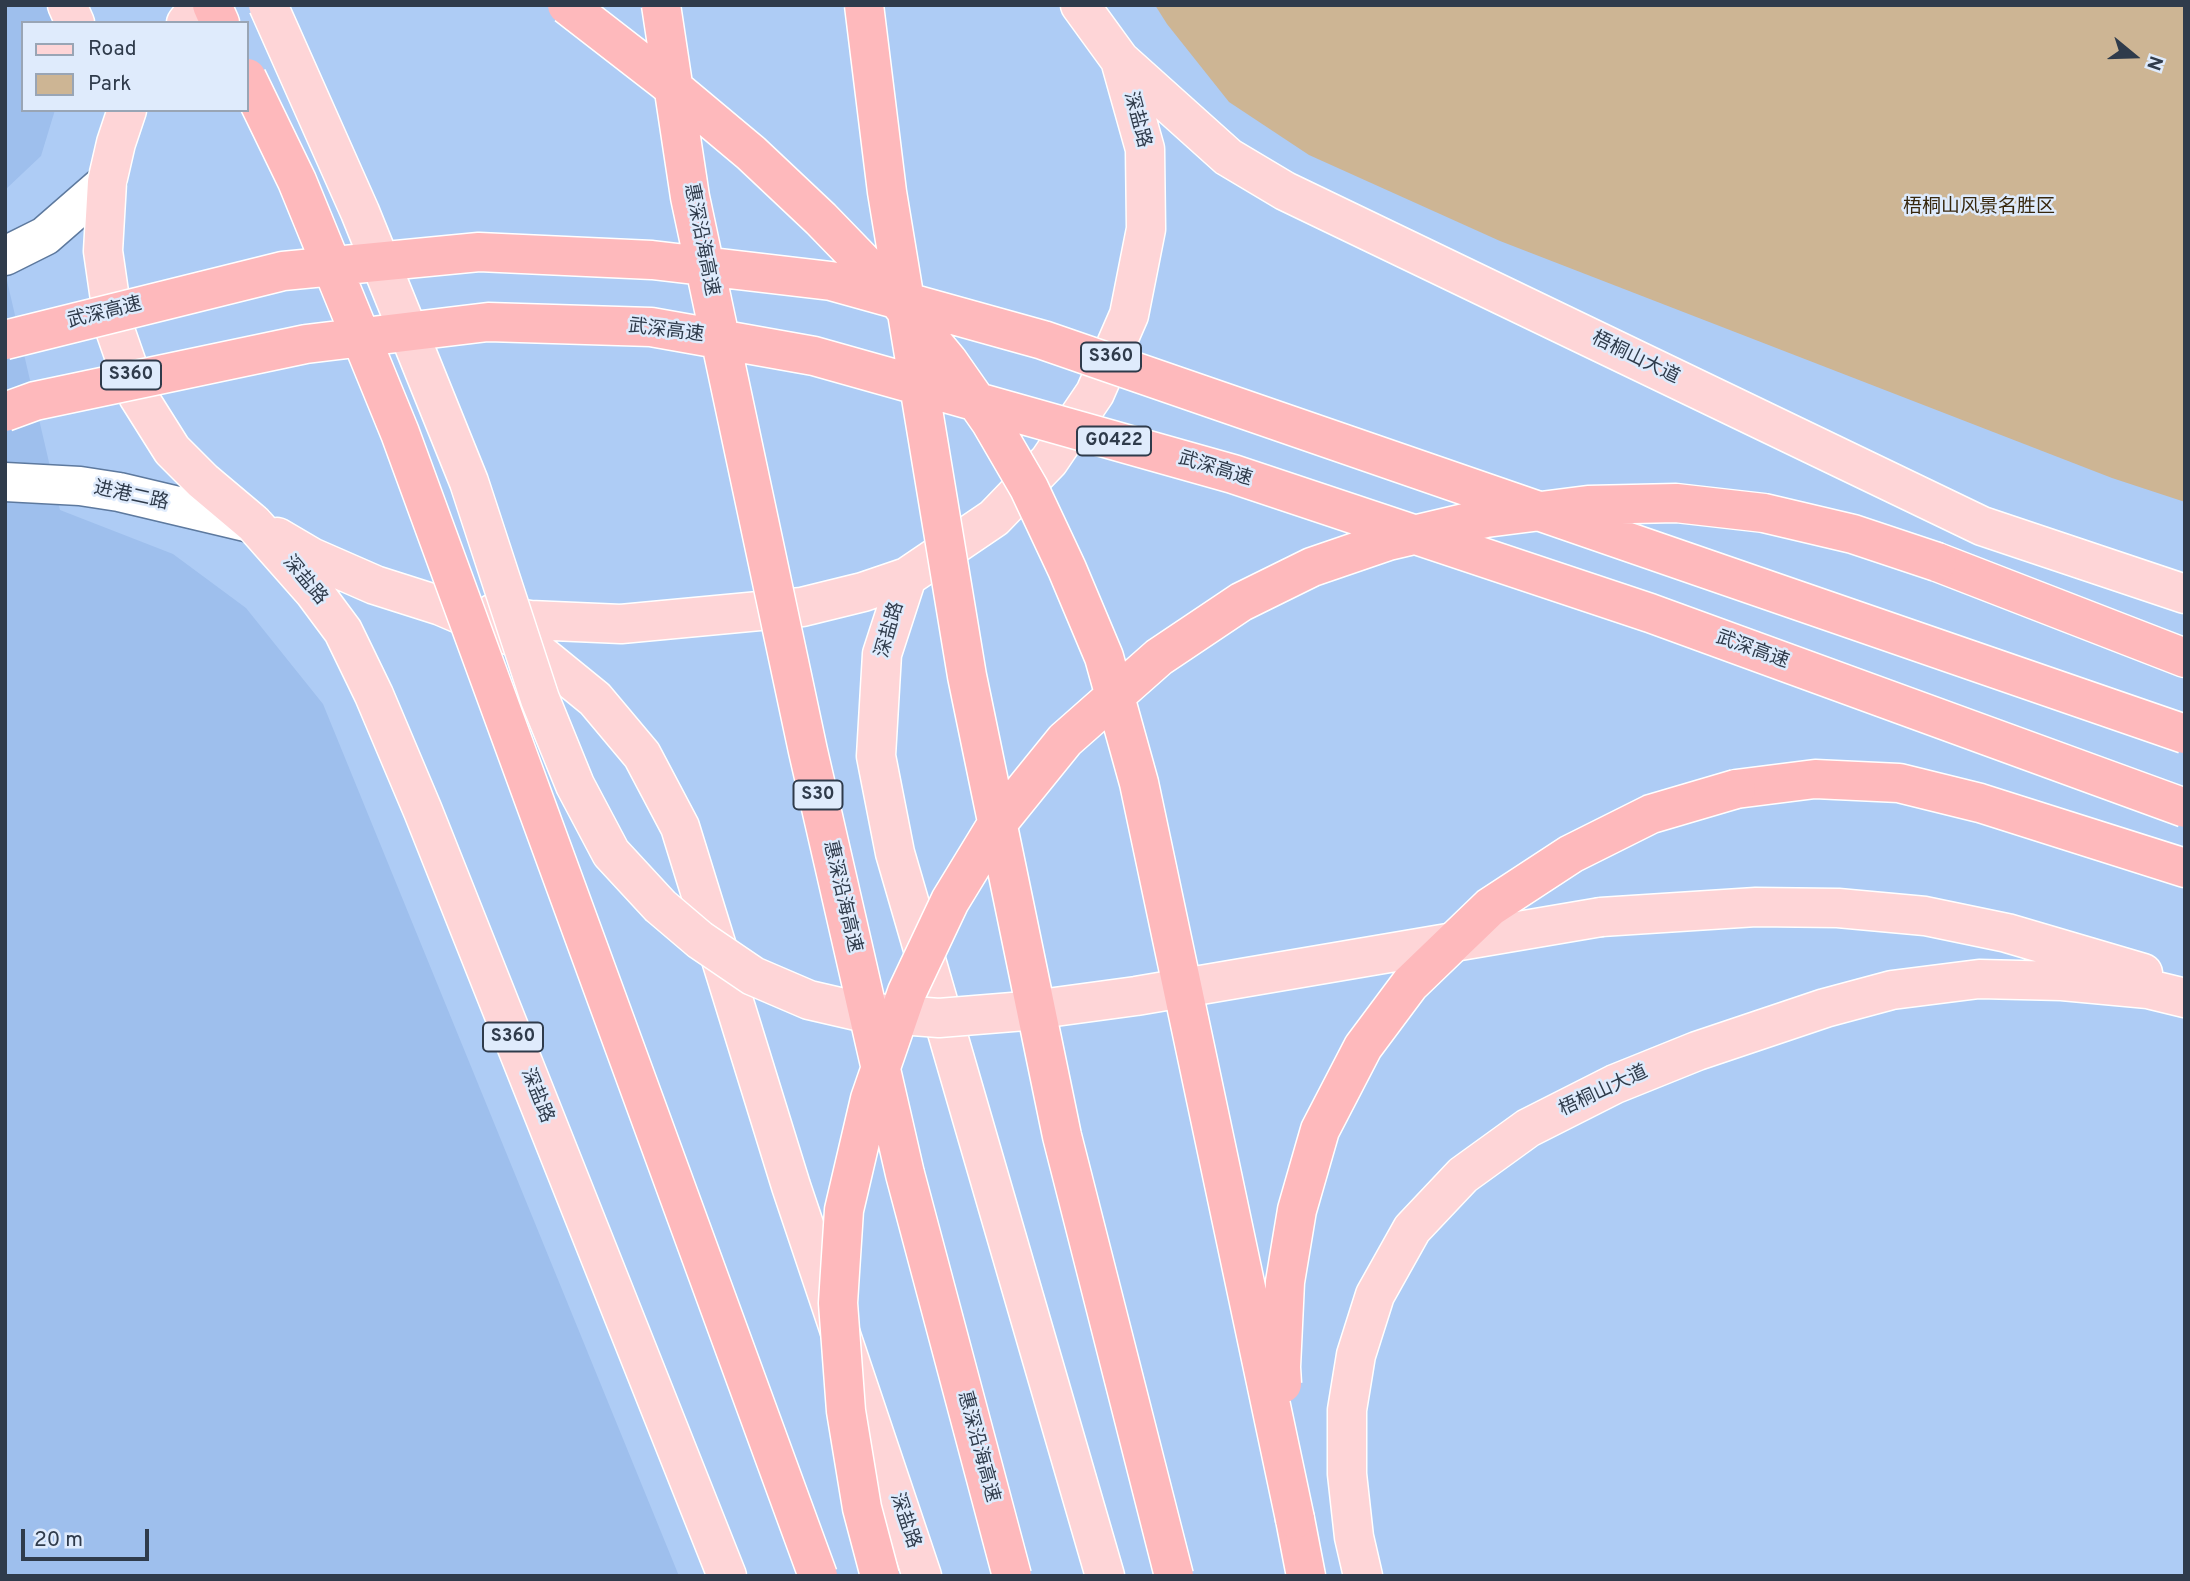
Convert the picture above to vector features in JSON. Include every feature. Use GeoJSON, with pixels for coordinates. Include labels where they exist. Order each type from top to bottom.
{"type":"FeatureCollection","features":[{"type":"Feature","properties":{"kind":"highway"},"geometry":{"type":"LineString","coordinates":[[212,5],[219,21]]}},
{"type":"Feature","properties":{"kind":"highway"},"geometry":{"type":"LineString","coordinates":[[566,5],[665,81],[751,153],[886,286],[948,361],[990,422],[1030,488],[1104,657],[1139,783],[1306,1576]]}},
{"type":"Feature","properties":{"kind":"highway","name":"惠深沿海高速"},"geometry":{"type":"LineString","coordinates":[[661,5],[690,197],[808,751],[905,1174],[1012,1576]]}},
{"type":"Feature","properties":{"kind":"highway"},"geometry":{"type":"LineString","coordinates":[[864,5],[887,192],[967,676],[1062,1136],[1174,1576]]}},
{"type":"Feature","properties":{"kind":"highway"},"geometry":{"type":"LineString","coordinates":[[248,80],[297,181],[400,433],[818,1576]]}},
{"type":"Feature","properties":{"kind":"highway","name":"武深高速"},"geometry":{"type":"LineString","coordinates":[[5,340],[283,271],[479,252],[652,260],[831,281],[1056,345],[2185,734]]}},
{"type":"Feature","properties":{"kind":"highway","name":"武深高速"},"geometry":{"type":"LineString","coordinates":[[5,412],[34,401],[306,344],[488,322],[651,327],[814,356],[1233,474],[1650,613],[2185,808]]}},
{"type":"Feature","properties":{"kind":"highway"},"geometry":{"type":"LineString","coordinates":[[880,1576],[862,1508],[846,1411],[838,1303],[844,1210],[870,1099],[907,992],[950,901],[997,824],[1065,740],[1159,657],[1241,602],[1325,563],[1388,541],[1486,518],[1588,505],[1676,503],[1764,513],[1853,534],[1937,562],[2185,658]]}},
{"type":"Feature","properties":{"kind":"highway"},"geometry":{"type":"LineString","coordinates":[[1294,1519],[1281,1367],[1285,1282],[1297,1210],[1320,1130],[1363,1047],[1410,984],[1490,907],[1570,854],[1651,814],[1736,789],[1815,779],[1899,783],[1980,803],[2185,868]]}},
{"type":"Feature","properties":{"kind":"main road"},"geometry":{"type":"LineString","coordinates":[[67,5],[74,21]]}},
{"type":"Feature","properties":{"kind":"main road"},"geometry":{"type":"LineString","coordinates":[[188,21],[200,5]]}},
{"type":"Feature","properties":{"kind":"main road"},"geometry":{"type":"LineString","coordinates":[[268,5],[360,212],[469,482],[540,699],[575,785],[611,853],[660,906],[700,940],[753,976],[809,1000],[861,1012],[939,1018],[1025,1011],[1136,996],[1601,917],[1756,906],[1838,908],[1925,916],[2007,933],[2110,962],[2185,987]]}},
{"type":"Feature","properties":{"kind":"main road","name":"深盐路"},"geometry":{"type":"LineString","coordinates":[[441,606],[530,620],[621,624],[803,607],[863,592],[907,577],[994,518],[1049,461],[1095,393],[1129,315],[1146,229],[1145,149],[1120,60],[1080,5]]}},
{"type":"Feature","properties":{"kind":"main road","name":"梧桐山大道"},"geometry":{"type":"LineString","coordinates":[[1120,60],[1228,157],[1285,191],[1982,526],[2185,594]]}},
{"type":"Feature","properties":{"kind":"main road","name":"深盐路"},"geometry":{"type":"LineString","coordinates":[[117,121],[107,182],[103,251],[114,327],[138,396],[172,450],[203,481],[254,524],[314,592],[343,631],[374,695],[429,824],[727,1576]]}},
{"type":"Feature","properties":{"kind":"main road","name":"深盐路"},"geometry":{"type":"LineString","coordinates":[[254,524],[312,557],[375,585],[441,606],[525,642],[595,699],[642,755],[680,827],[791,1186],[922,1576]]}},
{"type":"Feature","properties":{"kind":"main road","name":"深盐路"},"geometry":{"type":"LineString","coordinates":[[907,577],[882,654],[876,756],[892,841],[1105,1576]]}},
{"type":"Feature","properties":{"kind":"main road","name":"梧桐山大道"},"geometry":{"type":"LineString","coordinates":[[1363,1576],[1354,1536],[1346,1474],[1347,1410],[1356,1355],[1375,1295],[1412,1229],[1463,1175],[1528,1128],[1615,1084],[1697,1051],[1825,1007],[1892,990],[1979,979],[2148,989],[2185,998]]}},
{"type":"Feature","properties":{"kind":"lane"},"geometry":{"type":"LineString","coordinates":[[5,256],[45,236],[107,182]]}},
{"type":"Feature","properties":{"kind":"lane","name":"进港二路"},"geometry":{"type":"LineString","coordinates":[[5,482],[80,486],[119,492],[254,524]]}},
{"type":"Feature","properties":{"kind":"shaded area"},"geometry":{"type":"Polygon","coordinates":[[[5,5],[50,5],[59,21],[21,21],[21,112],[54,112],[41,156],[5,190],[5,5]]]}},
{"type":"Feature","properties":{"kind":"shaded area"},"geometry":{"type":"Polygon","coordinates":[[[5,272],[60,510],[173,554],[246,608],[323,704],[679,1576],[5,1576],[5,272]]]}},
{"type":"Feature","properties":{"kind":"green space","name":"梧桐山风景名胜区"},"geometry":{"type":"Polygon","coordinates":[[[1155,5],[2185,5],[2185,502],[2112,478],[1500,241],[1309,155],[1229,102],[1155,5]]]}}]}
